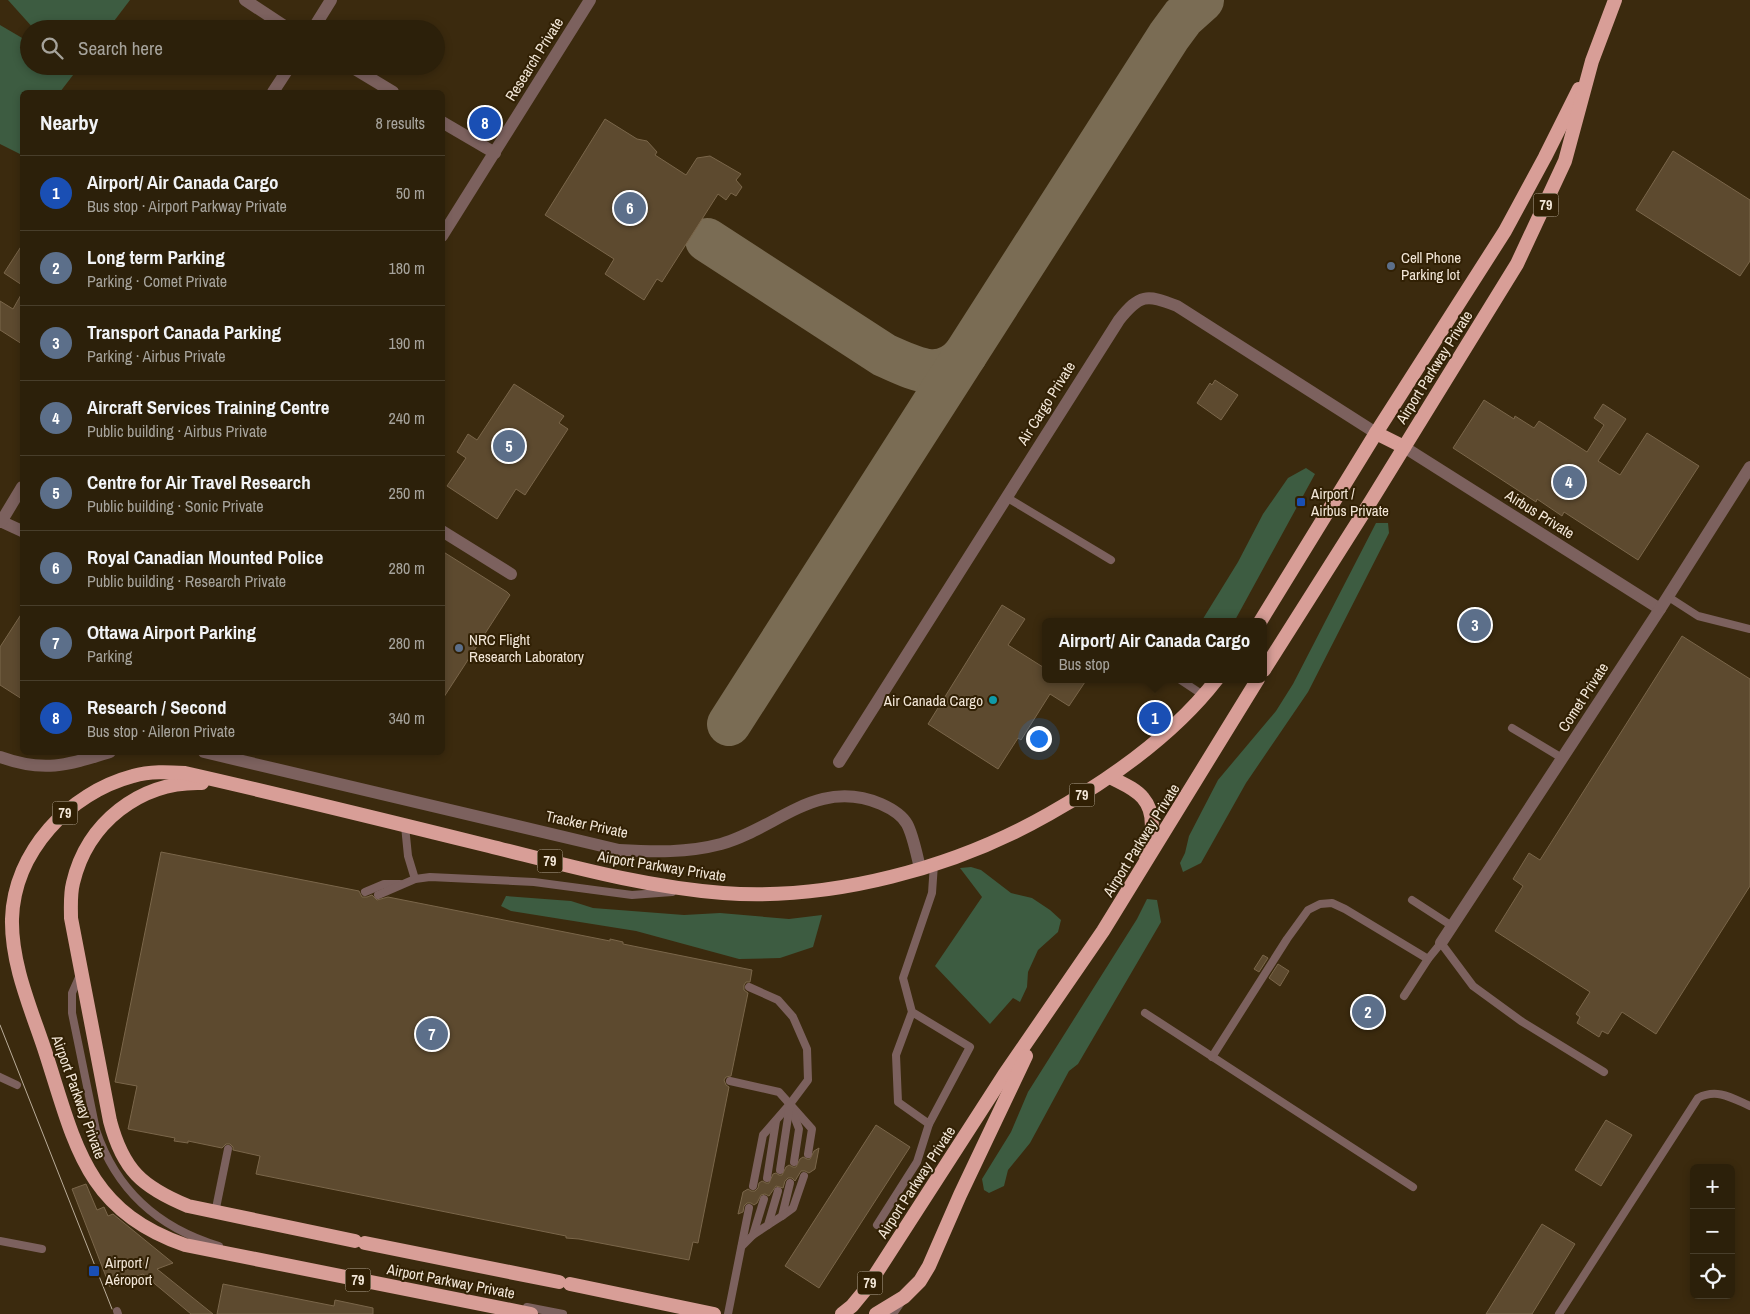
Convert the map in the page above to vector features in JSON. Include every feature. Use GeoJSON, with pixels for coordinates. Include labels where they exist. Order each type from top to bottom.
{"type":"FeatureCollection","features":[{"type":"Feature","properties":{"kind":"highway","name":"Airport Parkway Private"},"geometry":{"type":"LineString","coordinates":[[1267,665],[1517,264],[1565,162],[1592,62],[1615,0]]}},
{"type":"Feature","properties":{"kind":"highway","name":"Airport Parkway Private"},"geometry":{"type":"LineString","coordinates":[[1262,618],[1376,433],[1505,230],[1545,158],[1592,62]]}},
{"type":"Feature","properties":{"kind":"highway"},"geometry":{"type":"LineString","coordinates":[[1376,433],[1404,448]]}},
{"type":"Feature","properties":{"kind":"highway","name":"Airport Parkway Private"},"geometry":{"type":"LineString","coordinates":[[531,1314],[185,1245],[151,1230],[129,1217],[112,1202],[86,1166],[69,1126],[20,974],[13,939],[12,919],[20,880],[50,826],[69,809],[92,794],[116,782],[154,772],[185,773],[629,880],[697,890],[753,894],[807,892],[858,884],[934,864],[982,847],[1033,823],[1082,796],[1151,746],[1214,683]]}},
{"type":"Feature","properties":{"kind":"highway","name":"Airport Parkway Private"},"geometry":{"type":"LineString","coordinates":[[842,1314],[852,1306],[866,1289],[1004,1075],[1047,1015],[1129,888],[1256,683]]}},
{"type":"Feature","properties":{"kind":"highway"},"geometry":{"type":"LineString","coordinates":[[1110,777],[1143,797],[1149,806],[1152,819],[1148,847],[1129,888]]}},
{"type":"Feature","properties":{"kind":"highway","name":"Airport Parkway Private"},"geometry":{"type":"LineString","coordinates":[[230,783],[192,782],[174,784],[138,797],[106,822],[96,834],[80,862],[72,884],[70,900],[71,918],[110,1121],[114,1139],[133,1172],[149,1187],[163,1196],[188,1206],[215,1213],[714,1314]]}},
{"type":"Feature","properties":{"kind":"highway","name":"Airport Parkway Private"},"geometry":{"type":"LineString","coordinates":[[876,1314],[904,1297],[920,1281],[929,1266],[968,1179],[1047,1015]]}},
{"type":"Feature","properties":{"kind":"street"},"geometry":{"type":"LineString","coordinates":[[245,0],[275,20]]}},
{"type":"Feature","properties":{"kind":"street"},"geometry":{"type":"LineString","coordinates":[[319,20],[331,0]]}},
{"type":"Feature","properties":{"kind":"street","name":"Research Private"},"geometry":{"type":"LineString","coordinates":[[445,231],[590,0]]}},
{"type":"Feature","properties":{"kind":"street"},"geometry":{"type":"LineString","coordinates":[[274,90],[284,75]]}},
{"type":"Feature","properties":{"kind":"street"},"geometry":{"type":"LineString","coordinates":[[365,75],[391,90]]}},
{"type":"Feature","properties":{"kind":"street"},"geometry":{"type":"LineString","coordinates":[[445,124],[495,153]]}},
{"type":"Feature","properties":{"kind":"street","name":"Air Cargo Private"},"geometry":{"type":"LineString","coordinates":[[839,762],[1119,320],[1129,308],[1144,298],[1159,299],[1185,310],[1376,433]]}},
{"type":"Feature","properties":{"kind":"street","name":"Airbus Private"},"geometry":{"type":"LineString","coordinates":[[1404,448],[1660,609]]}},
{"type":"Feature","properties":{"kind":"street","name":"Comet Private"},"geometry":{"type":"LineString","coordinates":[[1441,943],[1660,609],[1666,596],[1750,467]]}},
{"type":"Feature","properties":{"kind":"street"},"geometry":{"type":"LineString","coordinates":[[20,490],[0,522],[20,530]]}},
{"type":"Feature","properties":{"kind":"street"},"geometry":{"type":"LineString","coordinates":[[445,533],[511,574]]}},
{"type":"Feature","properties":{"kind":"street"},"geometry":{"type":"LineString","coordinates":[[0,757],[30,766],[46,767],[78,762],[100,755]]}},
{"type":"Feature","properties":{"kind":"street","name":"Tracker Private"},"geometry":{"type":"LineString","coordinates":[[217,755],[619,850],[678,852],[722,844],[764,826],[816,800],[831,796],[861,797],[887,807],[898,814],[907,824],[920,868]]}},
{"type":"Feature","properties":{"kind":"lane"},"geometry":{"type":"LineString","coordinates":[[1006,497],[1110,560]]}},
{"type":"Feature","properties":{"kind":"lane"},"geometry":{"type":"LineString","coordinates":[[1666,596],[1698,616],[1750,629]]}},
{"type":"Feature","properties":{"kind":"lane"},"geometry":{"type":"LineString","coordinates":[[1185,683],[1203,695]]}},
{"type":"Feature","properties":{"kind":"lane"},"geometry":{"type":"LineString","coordinates":[[1512,728],[1562,758]]}},
{"type":"Feature","properties":{"kind":"lane"},"geometry":{"type":"LineString","coordinates":[[405,826],[408,856],[415,879]]}},
{"type":"Feature","properties":{"kind":"lane"},"geometry":{"type":"LineString","coordinates":[[929,1124],[898,1102],[896,1055],[912,1012],[903,978],[932,893],[934,864]]}},
{"type":"Feature","properties":{"kind":"lane"},"geometry":{"type":"LineString","coordinates":[[378,895],[415,879],[430,877],[534,882],[632,895],[697,890]]}},
{"type":"Feature","properties":{"kind":"lane"},"geometry":{"type":"LineString","coordinates":[[365,892],[384,884],[402,884]]}},
{"type":"Feature","properties":{"kind":"lane"},"geometry":{"type":"LineString","coordinates":[[1412,900],[1452,926]]}},
{"type":"Feature","properties":{"kind":"lane"},"geometry":{"type":"LineString","coordinates":[[1212,1057],[1287,940],[1308,910],[1314,907],[1332,904],[1345,909],[1428,959]]}},
{"type":"Feature","properties":{"kind":"lane"},"geometry":{"type":"LineString","coordinates":[[1404,996],[1428,959],[1441,943],[1473,986],[1521,1021],[1604,1072]]}},
{"type":"Feature","properties":{"kind":"lane"},"geometry":{"type":"LineString","coordinates":[[82,971],[72,993],[72,1013],[96,1130],[102,1147],[122,1182],[131,1194],[152,1213],[190,1235],[218,1246],[563,1314]]}},
{"type":"Feature","properties":{"kind":"lane"},"geometry":{"type":"LineString","coordinates":[[749,987],[778,1000],[793,1016],[807,1049],[808,1080],[763,1135],[753,1186]]}},
{"type":"Feature","properties":{"kind":"lane"},"geometry":{"type":"LineString","coordinates":[[877,1225],[917,1162],[929,1124],[970,1047],[912,1012]]}},
{"type":"Feature","properties":{"kind":"lane"},"geometry":{"type":"LineString","coordinates":[[1145,1013],[1413,1187]]}},
{"type":"Feature","properties":{"kind":"lane"},"geometry":{"type":"LineString","coordinates":[[0,1077],[17,1084]]}},
{"type":"Feature","properties":{"kind":"lane"},"geometry":{"type":"LineString","coordinates":[[730,1081],[779,1092],[812,1129],[808,1154]]}},
{"type":"Feature","properties":{"kind":"lane"},"geometry":{"type":"LineString","coordinates":[[1559,1314],[1698,1098],[1712,1093],[1720,1093],[1750,1106]]}},
{"type":"Feature","properties":{"kind":"lane"},"geometry":{"type":"LineString","coordinates":[[790,1104],[799,1129],[794,1162]]}},
{"type":"Feature","properties":{"kind":"lane"},"geometry":{"type":"LineString","coordinates":[[780,1170],[790,1104]]}},
{"type":"Feature","properties":{"kind":"lane"},"geometry":{"type":"LineString","coordinates":[[767,1178],[776,1121]]}},
{"type":"Feature","properties":{"kind":"lane"},"geometry":{"type":"LineString","coordinates":[[215,1213],[228,1149]]}},
{"type":"Feature","properties":{"kind":"lane"},"geometry":{"type":"LineString","coordinates":[[742,1246],[753,1235],[793,1208],[804,1176]]}},
{"type":"Feature","properties":{"kind":"lane"},"geometry":{"type":"LineString","coordinates":[[782,1216],[790,1183]]}},
{"type":"Feature","properties":{"kind":"lane"},"geometry":{"type":"LineString","coordinates":[[768,1225],[778,1191]]}},
{"type":"Feature","properties":{"kind":"lane"},"geometry":{"type":"LineString","coordinates":[[753,1235],[764,1199]]}},
{"type":"Feature","properties":{"kind":"lane"},"geometry":{"type":"LineString","coordinates":[[728,1314],[749,1208]]}},
{"type":"Feature","properties":{"kind":"lane"},"geometry":{"type":"LineString","coordinates":[[0,1241],[42,1249]]}},
{"type":"Feature","properties":{"kind":"lane"},"geometry":{"type":"LineString","coordinates":[[893,1314],[904,1297]]}},
{"type":"Feature","properties":{"kind":"green space"},"geometry":{"type":"Polygon","coordinates":[[[8,0],[130,0],[115,20],[26,20],[8,0]]]}},
{"type":"Feature","properties":{"kind":"green space"},"geometry":{"type":"Polygon","coordinates":[[[0,25],[20,37],[20,75],[73,75],[62,90],[20,90],[20,154],[0,144],[0,25]]]}},
{"type":"Feature","properties":{"kind":"green space"},"geometry":{"type":"Polygon","coordinates":[[[1306,468],[1315,474],[1236,618],[1203,618],[1238,562],[1263,514],[1288,478],[1306,468]]]}},
{"type":"Feature","properties":{"kind":"green space"},"geometry":{"type":"Polygon","coordinates":[[[1376,523],[1388,523],[1389,533],[1308,692],[1246,783],[1201,863],[1183,872],[1180,863],[1185,853],[1189,836],[1218,780],[1276,711],[1293,684],[1376,523]]]}},
{"type":"Feature","properties":{"kind":"green space"},"geometry":{"type":"Polygon","coordinates":[[[971,867],[981,870],[1011,893],[1032,898],[1061,920],[1058,932],[1038,950],[1028,972],[1027,987],[1020,1002],[1013,998],[990,1024],[935,966],[982,897],[960,868],[971,867]]]}},
{"type":"Feature","properties":{"kind":"green space"},"geometry":{"type":"Polygon","coordinates":[[[506,896],[571,901],[593,908],[684,915],[720,913],[789,919],[822,915],[813,947],[780,958],[739,959],[636,931],[511,911],[501,906],[506,896]]]}},
{"type":"Feature","properties":{"kind":"green space"},"geometry":{"type":"Polygon","coordinates":[[[1147,899],[1157,900],[1161,922],[1078,1064],[1069,1071],[1030,1143],[1008,1170],[1004,1186],[989,1193],[984,1190],[982,1179],[1011,1132],[1028,1092],[1137,919],[1147,899]]]}},
{"type":"Feature","properties":{"kind":"building"},"geometry":{"type":"Polygon","coordinates":[[[605,119],[637,139],[647,141],[657,152],[655,155],[686,175],[697,158],[710,156],[741,174],[736,180],[742,187],[736,196],[731,193],[726,200],[718,194],[662,282],[657,279],[644,300],[605,274],[614,259],[545,215],[605,119]]]}},
{"type":"Feature","properties":{"kind":"building"},"geometry":{"type":"Polygon","coordinates":[[[1673,151],[1750,200],[1750,261],[1740,276],[1636,210],[1673,151]]]}},
{"type":"Feature","properties":{"kind":"building"},"geometry":{"type":"Polygon","coordinates":[[[20,248],[20,284],[4,273],[20,248]]]}},
{"type":"Feature","properties":{"kind":"building"},"geometry":{"type":"Polygon","coordinates":[[[20,297],[20,343],[0,330],[0,301],[13,309],[20,297]]]}},
{"type":"Feature","properties":{"kind":"building"},"geometry":{"type":"Polygon","coordinates":[[[1215,380],[1238,395],[1221,420],[1197,403],[1210,383],[1212,385],[1215,380]]]}},
{"type":"Feature","properties":{"kind":"building"},"geometry":{"type":"Polygon","coordinates":[[[514,384],[564,416],[559,423],[568,429],[525,495],[516,489],[497,519],[447,486],[466,458],[457,452],[468,434],[477,440],[514,384]]]}},
{"type":"Feature","properties":{"kind":"building"},"geometry":{"type":"Polygon","coordinates":[[[1484,400],[1514,419],[1515,416],[1534,428],[1539,421],[1587,452],[1604,425],[1594,418],[1603,404],[1626,419],[1598,461],[1620,475],[1647,433],[1699,466],[1638,560],[1564,512],[1562,516],[1537,499],[1536,502],[1453,448],[1484,400]]]}},
{"type":"Feature","properties":{"kind":"building","name":"NRC Flight Research Laboratory"},"geometry":{"type":"Polygon","coordinates":[[[445,553],[510,595],[445,695],[445,553]]]}},
{"type":"Feature","properties":{"kind":"building","name":"Air Canada Cargo"},"geometry":{"type":"Polygon","coordinates":[[[1002,605],[1025,619],[1008,645],[1042,666],[1042,683],[1084,683],[1069,706],[1050,694],[1021,740],[1018,738],[998,769],[928,724],[1002,605]]]}},
{"type":"Feature","properties":{"kind":"building"},"geometry":{"type":"Polygon","coordinates":[[[20,616],[20,698],[0,685],[0,647],[20,616]]]}},
{"type":"Feature","properties":{"kind":"building"},"geometry":{"type":"Polygon","coordinates":[[[1682,636],[1750,679],[1750,886],[1656,1034],[1622,1012],[1608,1034],[1602,1031],[1599,1037],[1577,1023],[1580,1017],[1576,1014],[1590,992],[1495,931],[1523,886],[1513,879],[1529,853],[1540,860],[1682,636]]]}},
{"type":"Feature","properties":{"kind":"building"},"geometry":{"type":"Polygon","coordinates":[[[161,852],[359,891],[362,897],[372,895],[377,900],[388,897],[610,941],[610,939],[623,942],[623,944],[752,970],[750,982],[746,982],[744,985],[744,990],[748,993],[731,1076],[726,1077],[724,1080],[729,1087],[698,1243],[693,1242],[689,1260],[566,1238],[566,1236],[256,1174],[260,1156],[233,1150],[230,1144],[226,1144],[222,1148],[188,1141],[188,1143],[174,1141],[175,1138],[128,1129],[137,1086],[115,1082],[161,852]]]}},
{"type":"Feature","properties":{"kind":"building"},"geometry":{"type":"Polygon","coordinates":[[[1263,955],[1268,958],[1259,972],[1254,969],[1263,955]]]}},
{"type":"Feature","properties":{"kind":"building"},"geometry":{"type":"Polygon","coordinates":[[[1278,964],[1289,971],[1280,986],[1269,978],[1278,964]]]}},
{"type":"Feature","properties":{"kind":"building"},"geometry":{"type":"Polygon","coordinates":[[[1606,1120],[1632,1135],[1601,1186],[1575,1170],[1606,1120]]]}},
{"type":"Feature","properties":{"kind":"building"},"geometry":{"type":"Polygon","coordinates":[[[876,1125],[910,1147],[819,1288],[785,1266],[876,1125]]]}},
{"type":"Feature","properties":{"kind":"building"},"geometry":{"type":"Polygon","coordinates":[[[819,1148],[815,1169],[809,1173],[801,1171],[795,1181],[792,1178],[788,1178],[783,1188],[776,1186],[769,1196],[761,1195],[754,1205],[747,1203],[744,1206],[743,1212],[738,1214],[743,1192],[748,1189],[755,1191],[762,1181],[769,1183],[773,1174],[782,1175],[786,1167],[789,1165],[796,1167],[803,1157],[810,1159],[814,1151],[819,1148]]]}},
{"type":"Feature","properties":{"kind":"building"},"geometry":{"type":"Polygon","coordinates":[[[86,1184],[97,1210],[104,1207],[108,1216],[113,1214],[173,1263],[157,1269],[213,1314],[191,1314],[143,1274],[110,1287],[72,1189],[86,1184]]]}},
{"type":"Feature","properties":{"kind":"building"},"geometry":{"type":"Polygon","coordinates":[[[1542,1224],[1575,1244],[1532,1314],[1486,1314],[1542,1224]]]}},
{"type":"Feature","properties":{"kind":"building"},"geometry":{"type":"Polygon","coordinates":[[[223,1284],[334,1306],[335,1300],[373,1308],[373,1314],[217,1314],[223,1284]]]}},
{"type":"Feature","properties":{"kind":"taxiway"},"geometry":{"type":"LineString","coordinates":[[729,724],[1169,36],[1183,17],[1202,0]]}},
{"type":"Feature","properties":{"kind":"taxiway"},"geometry":{"type":"LineString","coordinates":[[707,240],[884,355],[906,365],[926,371],[936,371],[956,364],[965,355]]}},
{"type":"Feature","properties":{"kind":"tram line"},"geometry":{"type":"LineString","coordinates":[[0,1025],[112,1309]]}},
{"type":"Feature","properties":{"kind":"place","name":"Research / Second"},"geometry":{"type":"Point","coordinates":[485,123]}},
{"type":"Feature","properties":{"kind":"place","name":"Royal Canadian Mounted Police"},"geometry":{"type":"Point","coordinates":[630,208]}},
{"type":"Feature","properties":{"kind":"place","name":"Cell Phone Parking lot"},"geometry":{"type":"Point","coordinates":[1391,266]}},
{"type":"Feature","properties":{"kind":"place","name":"Centre for Air Travel Research"},"geometry":{"type":"Point","coordinates":[509,446]}},
{"type":"Feature","properties":{"kind":"place","name":"Aircraft Services Training Centre"},"geometry":{"type":"Point","coordinates":[1569,482]}},
{"type":"Feature","properties":{"kind":"place","name":"Airport / Airbus Private"},"geometry":{"type":"Point","coordinates":[1301,502]}},
{"type":"Feature","properties":{"kind":"place","name":"Transport Canada Parking"},"geometry":{"type":"Point","coordinates":[1475,625]}},
{"type":"Feature","properties":{"kind":"place","name":"NRC Flight Research Laboratory"},"geometry":{"type":"Point","coordinates":[459,648]}},
{"type":"Feature","properties":{"kind":"place","name":"Air Canada Cargo"},"geometry":{"type":"Point","coordinates":[993,700]}},
{"type":"Feature","properties":{"kind":"place","name":"Airport/ Air Canada Cargo"},"geometry":{"type":"Point","coordinates":[1155,718]}},
{"type":"Feature","properties":{"kind":"place","name":"Long term Parking"},"geometry":{"type":"Point","coordinates":[1368,1012]}},
{"type":"Feature","properties":{"kind":"place","name":"Ottawa Airport Parking"},"geometry":{"type":"Point","coordinates":[432,1034]}},
{"type":"Feature","properties":{"kind":"place","name":"Airport / Aéroport"},"geometry":{"type":"Point","coordinates":[94,1271]}}]}
